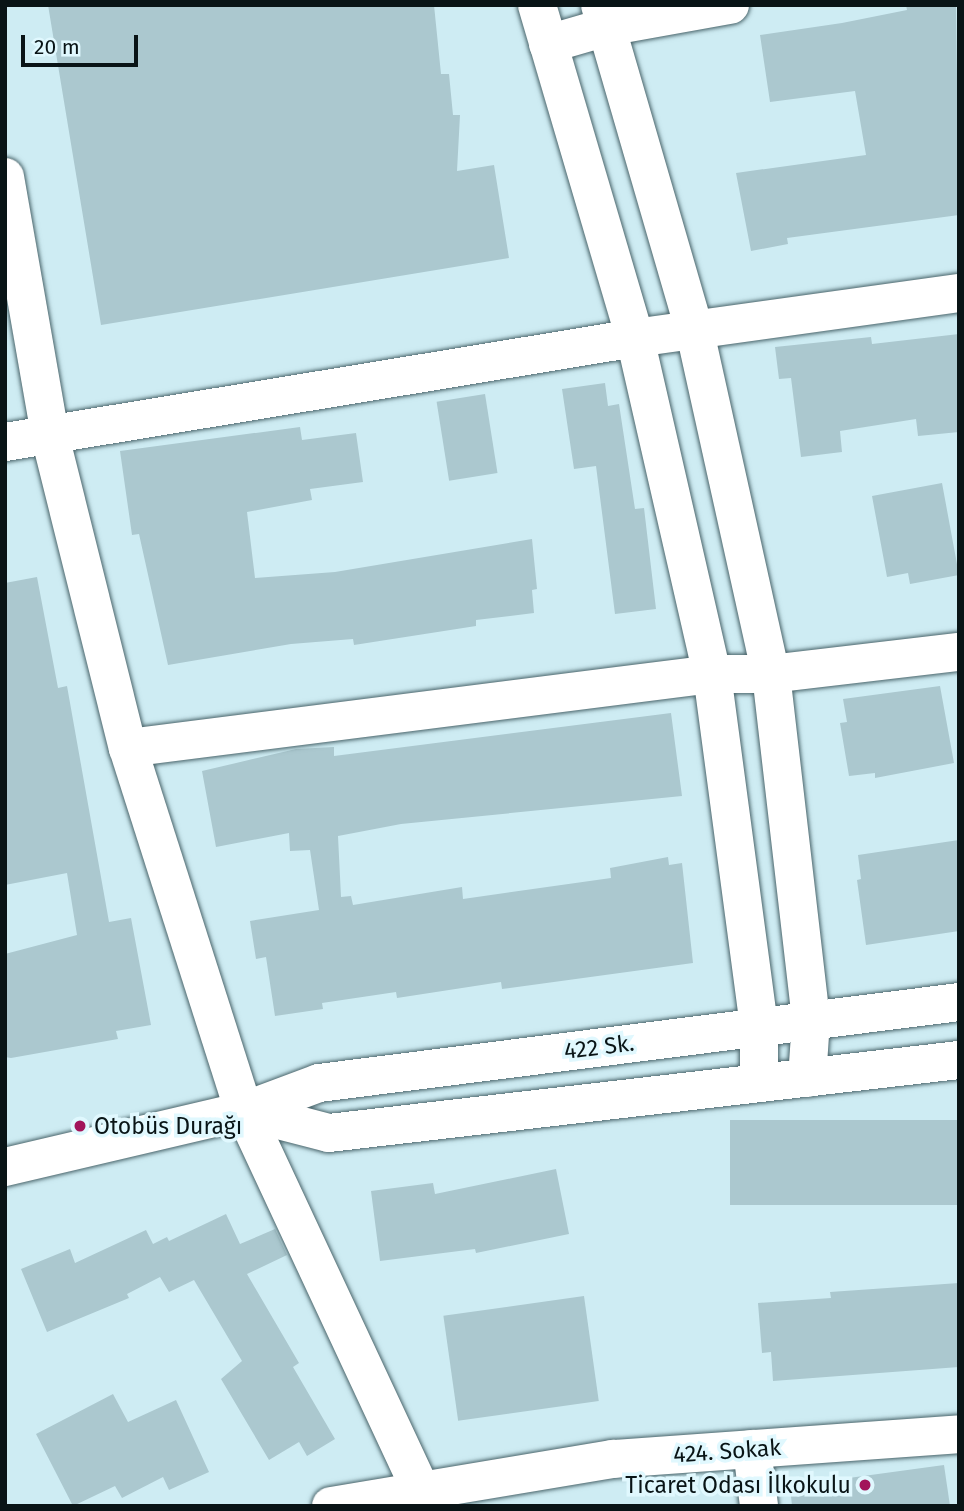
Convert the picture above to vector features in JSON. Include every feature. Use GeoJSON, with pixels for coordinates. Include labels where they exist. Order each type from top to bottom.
{"type":"FeatureCollection","features":[{"type":"Feature","properties":{"kind":"street"},"geometry":{"type":"LineString","coordinates":[[537,5],[635,338],[712,674],[759,1027],[759,1083]]}},
{"type":"Feature","properties":{"kind":"street"},"geometry":{"type":"LineString","coordinates":[[548,44],[603,16],[730,5]]}},
{"type":"Feature","properties":{"kind":"street"},"geometry":{"type":"LineString","coordinates":[[603,16],[695,332],[771,674],[811,1021],[807,1078]]}},
{"type":"Feature","properties":{"kind":"street"},"geometry":{"type":"LineString","coordinates":[[5,177],[50,436],[128,748],[244,1111],[425,1498]]}},
{"type":"Feature","properties":{"kind":"street"},"geometry":{"type":"LineString","coordinates":[[5,442],[635,338],[695,332],[959,293]]}},
{"type":"Feature","properties":{"kind":"street"},"geometry":{"type":"LineString","coordinates":[[128,748],[712,674],[771,674],[959,652]]}},
{"type":"Feature","properties":{"kind":"street","name":"422 Sk."},"geometry":{"type":"LineString","coordinates":[[5,1167],[244,1111],[319,1083],[959,1002]]}},
{"type":"Feature","properties":{"kind":"street","name":"422 Sk."},"geometry":{"type":"LineString","coordinates":[[244,1111],[330,1133],[959,1060]]}},
{"type":"Feature","properties":{"kind":"street","name":"424. Sokak"},"geometry":{"type":"LineString","coordinates":[[331,1506],[425,1498],[613,1459],[959,1434]]}},
{"type":"Feature","properties":{"kind":"street"},"geometry":{"type":"LineString","coordinates":[[752,1449],[758,1506]]}},
{"type":"Feature","properties":{"kind":"building"},"geometry":{"type":"Polygon","coordinates":[[[48,5],[434,5],[441,74],[449,74],[453,115],[460,115],[457,171],[494,165],[509,258],[101,325],[48,5]]]}},
{"type":"Feature","properties":{"kind":"building"},"geometry":{"type":"Polygon","coordinates":[[[906,5],[956,5],[959,215],[787,238],[788,244],[751,251],[736,173],[866,155],[855,91],[770,102],[760,35],[907,10],[906,5]]]}},
{"type":"Feature","properties":{"kind":"building"},"geometry":{"type":"Polygon","coordinates":[[[959,334],[959,432],[918,436],[916,419],[840,431],[842,452],[801,457],[791,378],[779,379],[775,347],[871,337],[872,344],[959,334]]]}},
{"type":"Feature","properties":{"kind":"building"},"geometry":{"type":"Polygon","coordinates":[[[605,383],[608,406],[619,404],[635,509],[644,508],[656,609],[615,614],[596,466],[574,469],[562,389],[605,383]]]}},
{"type":"Feature","properties":{"kind":"building"},"geometry":{"type":"Polygon","coordinates":[[[485,394],[498,473],[449,481],[437,402],[485,394]]]}},
{"type":"Feature","properties":{"kind":"building"},"geometry":{"type":"Polygon","coordinates":[[[300,427],[302,440],[356,433],[363,482],[310,489],[312,500],[247,512],[255,578],[335,572],[532,539],[537,589],[532,590],[534,613],[476,620],[476,626],[354,645],[353,639],[291,644],[168,665],[139,534],[132,535],[120,451],[300,427]]]}},
{"type":"Feature","properties":{"kind":"building"},"geometry":{"type":"Polygon","coordinates":[[[942,483],[959,575],[910,584],[908,573],[887,577],[872,496],[942,483]]]}},
{"type":"Feature","properties":{"kind":"building"},"geometry":{"type":"Polygon","coordinates":[[[37,577],[58,688],[67,686],[109,922],[131,918],[151,1025],[116,1031],[118,1039],[11,1058],[5,1057],[5,954],[77,935],[67,873],[5,885],[5,583],[37,577]]]}},
{"type":"Feature","properties":{"kind":"building"},"geometry":{"type":"Polygon","coordinates":[[[940,686],[954,763],[875,778],[875,773],[849,776],[840,723],[847,722],[843,699],[940,686]]]}},
{"type":"Feature","properties":{"kind":"building"},"geometry":{"type":"Polygon","coordinates":[[[671,713],[682,796],[401,824],[338,836],[341,897],[351,896],[353,905],[462,887],[463,899],[611,878],[610,868],[668,857],[669,865],[682,863],[693,963],[502,989],[501,982],[397,998],[396,992],[322,1003],[323,1009],[275,1016],[266,957],[256,959],[250,921],[319,910],[310,850],[290,851],[289,833],[216,847],[202,771],[296,749],[334,747],[334,756],[671,713]]]}},
{"type":"Feature","properties":{"kind":"building"},"geometry":{"type":"Polygon","coordinates":[[[959,840],[959,931],[866,945],[857,880],[861,879],[858,855],[959,840]]]}},
{"type":"Feature","properties":{"kind":"building"},"geometry":{"type":"Polygon","coordinates":[[[730,1120],[959,1120],[959,1205],[730,1205],[730,1120]]]}},
{"type":"Feature","properties":{"kind":"building"},"geometry":{"type":"Polygon","coordinates":[[[556,1169],[569,1234],[476,1253],[475,1249],[380,1261],[371,1191],[433,1183],[435,1194],[556,1169]]]}},
{"type":"Feature","properties":{"kind":"building"},"geometry":{"type":"Polygon","coordinates":[[[226,1214],[240,1244],[275,1229],[287,1255],[247,1274],[299,1363],[293,1367],[335,1439],[307,1456],[299,1442],[269,1460],[221,1379],[242,1361],[194,1280],[169,1292],[160,1277],[127,1294],[129,1298],[47,1332],[21,1269],[70,1249],[75,1263],[146,1230],[153,1244],[167,1237],[169,1241],[226,1214]]]}},
{"type":"Feature","properties":{"kind":"building"},"geometry":{"type":"Polygon","coordinates":[[[959,1283],[959,1367],[773,1381],[771,1352],[762,1353],[758,1303],[831,1298],[830,1292],[959,1283]]]}},
{"type":"Feature","properties":{"kind":"building"},"geometry":{"type":"Polygon","coordinates":[[[584,1296],[599,1401],[458,1421],[443,1316],[584,1296]]]}},
{"type":"Feature","properties":{"kind":"building"},"geometry":{"type":"Polygon","coordinates":[[[113,1394],[128,1422],[176,1400],[209,1472],[169,1490],[163,1477],[122,1498],[115,1486],[73,1506],[36,1434],[113,1394]]]}},
{"type":"Feature","properties":{"kind":"building"},"geometry":{"type":"Polygon","coordinates":[[[944,1465],[950,1506],[792,1506],[790,1486],[944,1465]]]}},
{"type":"Feature","properties":{"kind":"place","name":"Otobüs Durağı"},"geometry":{"type":"Point","coordinates":[80,1126]}},
{"type":"Feature","properties":{"kind":"place","name":"Ticaret Odası İlkokulu"},"geometry":{"type":"Point","coordinates":[865,1485]}}]}
